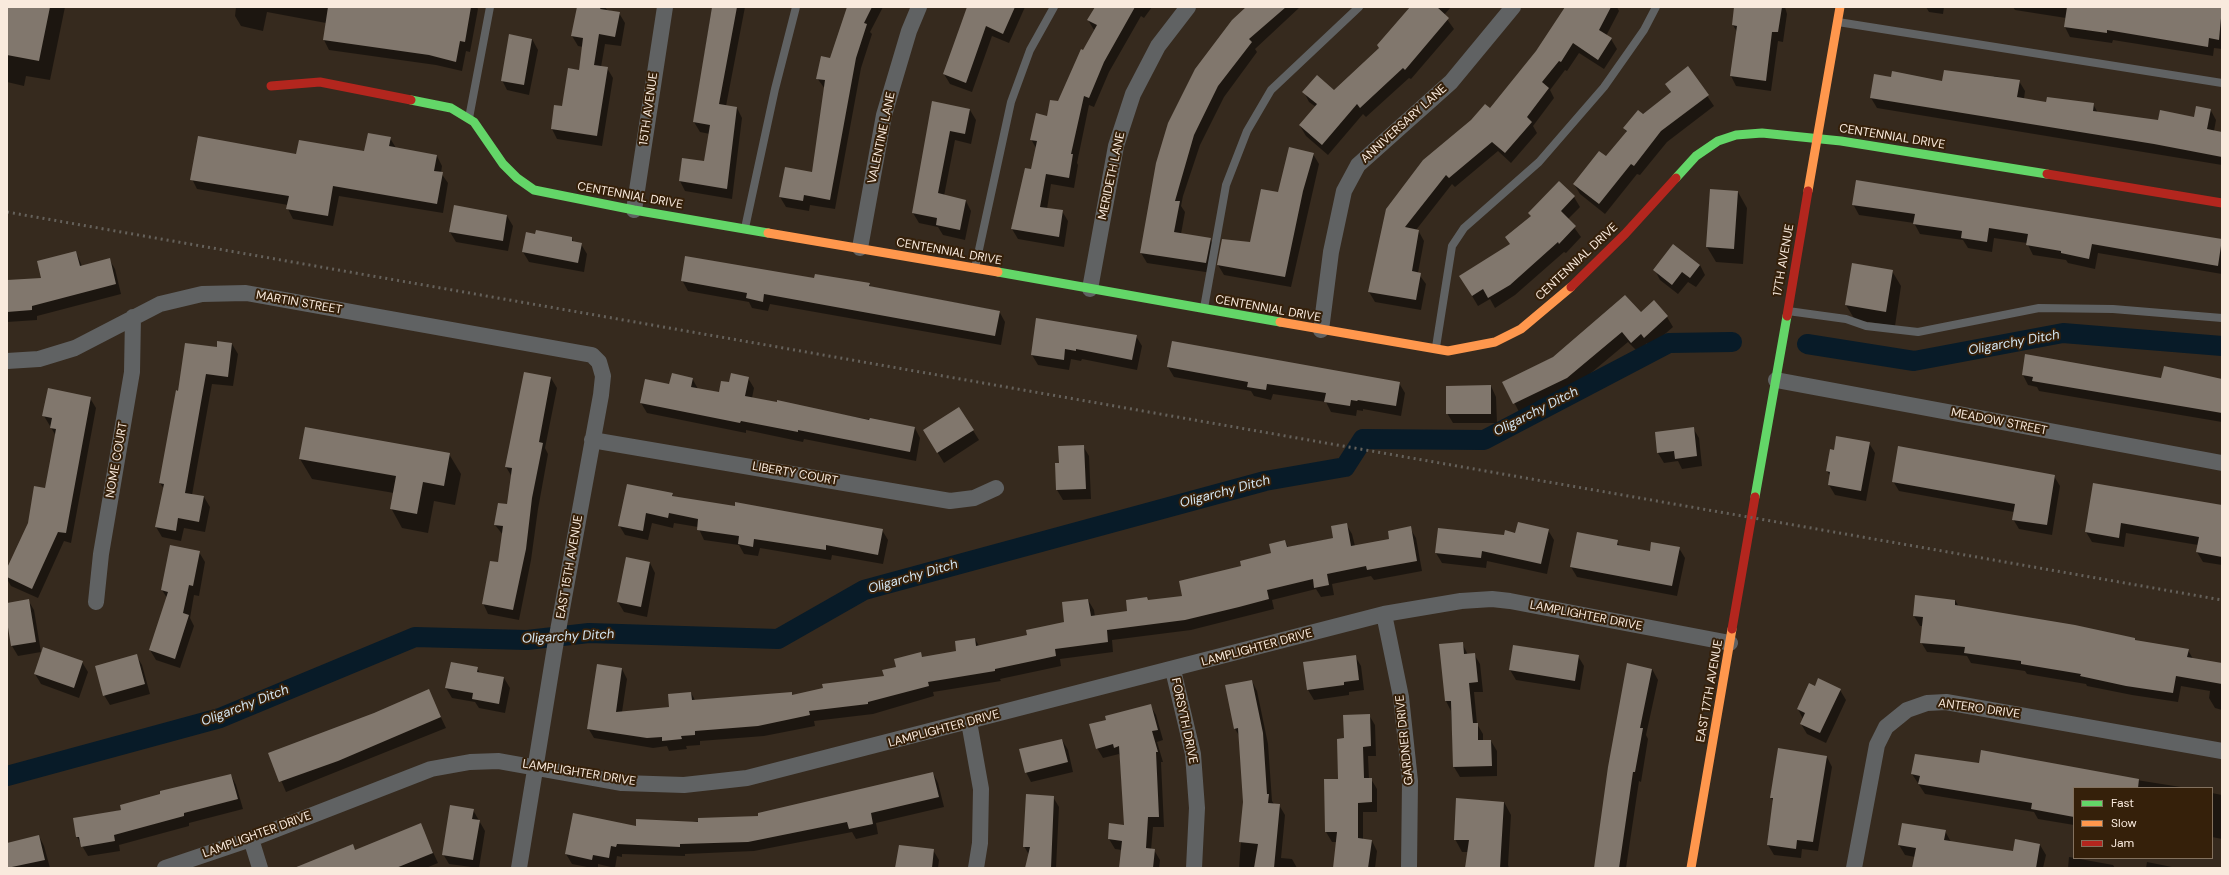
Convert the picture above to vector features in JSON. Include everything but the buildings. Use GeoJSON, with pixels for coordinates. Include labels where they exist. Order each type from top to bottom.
{"type":"FeatureCollection","features":[{"type":"Feature","properties":{"kind":"street","name":"15TH AVENUE"},"geometry":{"type":"LineString","coordinates":[[634,210],[665,7]]}},
{"type":"Feature","properties":{"kind":"street","name":"VALENTINE LANE"},"geometry":{"type":"LineString","coordinates":[[860,248],[884,115],[909,30],[919,7]]}},
{"type":"Feature","properties":{"kind":"street","name":"MERIDETH LANE"},"geometry":{"type":"LineString","coordinates":[[1090,289],[1116,146],[1133,94],[1158,46],[1188,7]]}},
{"type":"Feature","properties":{"kind":"street","name":"ANNIVERSARY LANE"},"geometry":{"type":"LineString","coordinates":[[1321,330],[1331,252],[1344,191],[1358,165],[1450,82],[1513,7]]}},
{"type":"Feature","properties":{"kind":"street","name":"17TH AVENUE"},"geometry":{"type":"LineString","coordinates":[[1752,518],[1840,7]]}},
{"type":"Feature","properties":{"kind":"street","name":"CENTENNIAL DRIVE"},"geometry":{"type":"LineString","coordinates":[[271,86],[320,82],[451,108],[469,118],[503,164],[517,178],[534,190],[634,210],[745,228],[1321,330],[1448,351],[1476,347],[1495,342],[1522,329],[1574,284],[1625,234],[1696,156],[1718,141],[1736,135],[1762,134],[1818,138],[2222,203]]}},
{"type":"Feature","properties":{"kind":"street","name":"MARTIN STREET"},"geometry":{"type":"LineString","coordinates":[[7,361],[39,359],[75,348],[160,304],[202,294],[246,294],[592,355],[599,362]]}},
{"type":"Feature","properties":{"kind":"street","name":"NOME COURT"},"geometry":{"type":"LineString","coordinates":[[96,602],[101,554],[132,372],[133,317]]}},
{"type":"Feature","properties":{"kind":"street","name":"EAST 15TH AVENUE"},"geometry":{"type":"LineString","coordinates":[[520,868],[555,647],[603,376],[599,362]]}},
{"type":"Feature","properties":{"kind":"street","name":"MEADOW STREET"},"geometry":{"type":"LineString","coordinates":[[1776,380],[2222,463]]}},
{"type":"Feature","properties":{"kind":"street","name":"LIBERTY COURT"},"geometry":{"type":"LineString","coordinates":[[592,440],[950,501],[974,498],[996,488]]}},
{"type":"Feature","properties":{"kind":"street","name":"EAST 17TH AVENUE"},"geometry":{"type":"LineString","coordinates":[[1691,868],[1752,518]]}},
{"type":"Feature","properties":{"kind":"street","name":"LAMPLIGHTER DRIVE"},"geometry":{"type":"LineString","coordinates":[[165,868],[251,839],[431,769],[470,762],[499,761],[536,766],[622,783],[684,785],[747,778],[778,772],[1384,614],[1461,601],[1492,599],[1730,643]]}},
{"type":"Feature","properties":{"kind":"street","name":"GARDNER DRIVE"},"geometry":{"type":"LineString","coordinates":[[1384,614],[1401,697],[1410,781],[1409,868]]}},
{"type":"Feature","properties":{"kind":"street","name":"FORSYTH DRIVE"},"geometry":{"type":"LineString","coordinates":[[1173,670],[1193,754],[1197,808],[1194,868]]}},
{"type":"Feature","properties":{"kind":"street","name":"ANTERO DRIVE"},"geometry":{"type":"LineString","coordinates":[[1854,868],[1877,745],[1886,727],[1907,710],[1927,703],[1946,702],[2222,751]]}},
{"type":"Feature","properties":{"kind":"street"},"geometry":{"type":"LineString","coordinates":[[969,722],[981,789],[980,843],[976,868]]}},
{"type":"Feature","properties":{"kind":"street"},"geometry":{"type":"LineString","coordinates":[[251,839],[260,868]]}},
{"type":"Feature","properties":{"kind":"lane"},"geometry":{"type":"LineString","coordinates":[[469,118],[490,7]]}},
{"type":"Feature","properties":{"kind":"lane"},"geometry":{"type":"LineString","coordinates":[[745,228],[775,89],[796,7]]}},
{"type":"Feature","properties":{"kind":"lane"},"geometry":{"type":"LineString","coordinates":[[974,268],[1010,102],[1030,50],[1054,7]]}},
{"type":"Feature","properties":{"kind":"lane"},"geometry":{"type":"LineString","coordinates":[[1204,309],[1226,185],[1246,131],[1271,90],[1359,7]]}},
{"type":"Feature","properties":{"kind":"lane"},"geometry":{"type":"LineString","coordinates":[[1436,349],[1452,246],[1464,228],[1538,162],[1604,87],[1644,30],[1656,7]]}},
{"type":"Feature","properties":{"kind":"lane"},"geometry":{"type":"LineString","coordinates":[[1837,22],[2222,83]]}},
{"type":"Feature","properties":{"kind":"lane"},"geometry":{"type":"LineString","coordinates":[[1787,311],[1846,319],[1866,326],[1918,332],[2039,308],[2113,309],[2222,318]]}},
{"type":"Feature","properties":{"kind":"waterway","name":"Oligarchy Ditch"},"geometry":{"type":"LineString","coordinates":[[1807,344],[1914,361],[2063,333],[2222,346]]}},
{"type":"Feature","properties":{"kind":"waterway","name":"Oligarchy Ditch"},"geometry":{"type":"LineString","coordinates":[[7,776],[220,718],[415,637],[527,640],[589,633],[778,639],[864,590],[1265,481],[1345,467],[1363,439],[1484,440],[1669,343],[1732,342]]}},
{"type":"Feature","properties":{"kind":"railway"},"geometry":{"type":"LineString","coordinates":[[7,212],[2222,600]]}},
{"type":"Feature","properties":{"kind":"traffic: fast"},"geometry":{"type":"LineString","coordinates":[[411,100],[451,108],[474,122],[503,164],[517,178],[534,190],[634,210],[768,233]]}},
{"type":"Feature","properties":{"kind":"traffic: fast"},"geometry":{"type":"LineString","coordinates":[[1676,178],[1696,156],[1718,141],[1736,135],[1762,133],[1841,141],[2047,174]]}},
{"type":"Feature","properties":{"kind":"traffic: fast"},"geometry":{"type":"LineString","coordinates":[[998,272],[1280,322]]}},
{"type":"Feature","properties":{"kind":"traffic: fast"},"geometry":{"type":"LineString","coordinates":[[1755,497],[1787,316]]}},
{"type":"Feature","properties":{"kind":"traffic: slow"},"geometry":{"type":"LineString","coordinates":[[1808,191],[1840,7]]}},
{"type":"Feature","properties":{"kind":"traffic: slow"},"geometry":{"type":"LineString","coordinates":[[768,233],[998,272]]}},
{"type":"Feature","properties":{"kind":"traffic: slow"},"geometry":{"type":"LineString","coordinates":[[1280,322],[1448,351],[1495,342],[1521,329],[1571,287]]}},
{"type":"Feature","properties":{"kind":"traffic: slow"},"geometry":{"type":"LineString","coordinates":[[1691,868],[1732,629]]}},
{"type":"Feature","properties":{"kind":"traffic: jam"},"geometry":{"type":"LineString","coordinates":[[271,86],[320,82],[411,100]]}},
{"type":"Feature","properties":{"kind":"traffic: jam"},"geometry":{"type":"LineString","coordinates":[[2047,174],[2222,203]]}},
{"type":"Feature","properties":{"kind":"traffic: jam"},"geometry":{"type":"LineString","coordinates":[[1571,287],[1625,234],[1676,178]]}},
{"type":"Feature","properties":{"kind":"traffic: jam"},"geometry":{"type":"LineString","coordinates":[[1787,316],[1808,191]]}},
{"type":"Feature","properties":{"kind":"traffic: jam"},"geometry":{"type":"LineString","coordinates":[[1732,629],[1755,497]]}}]}
